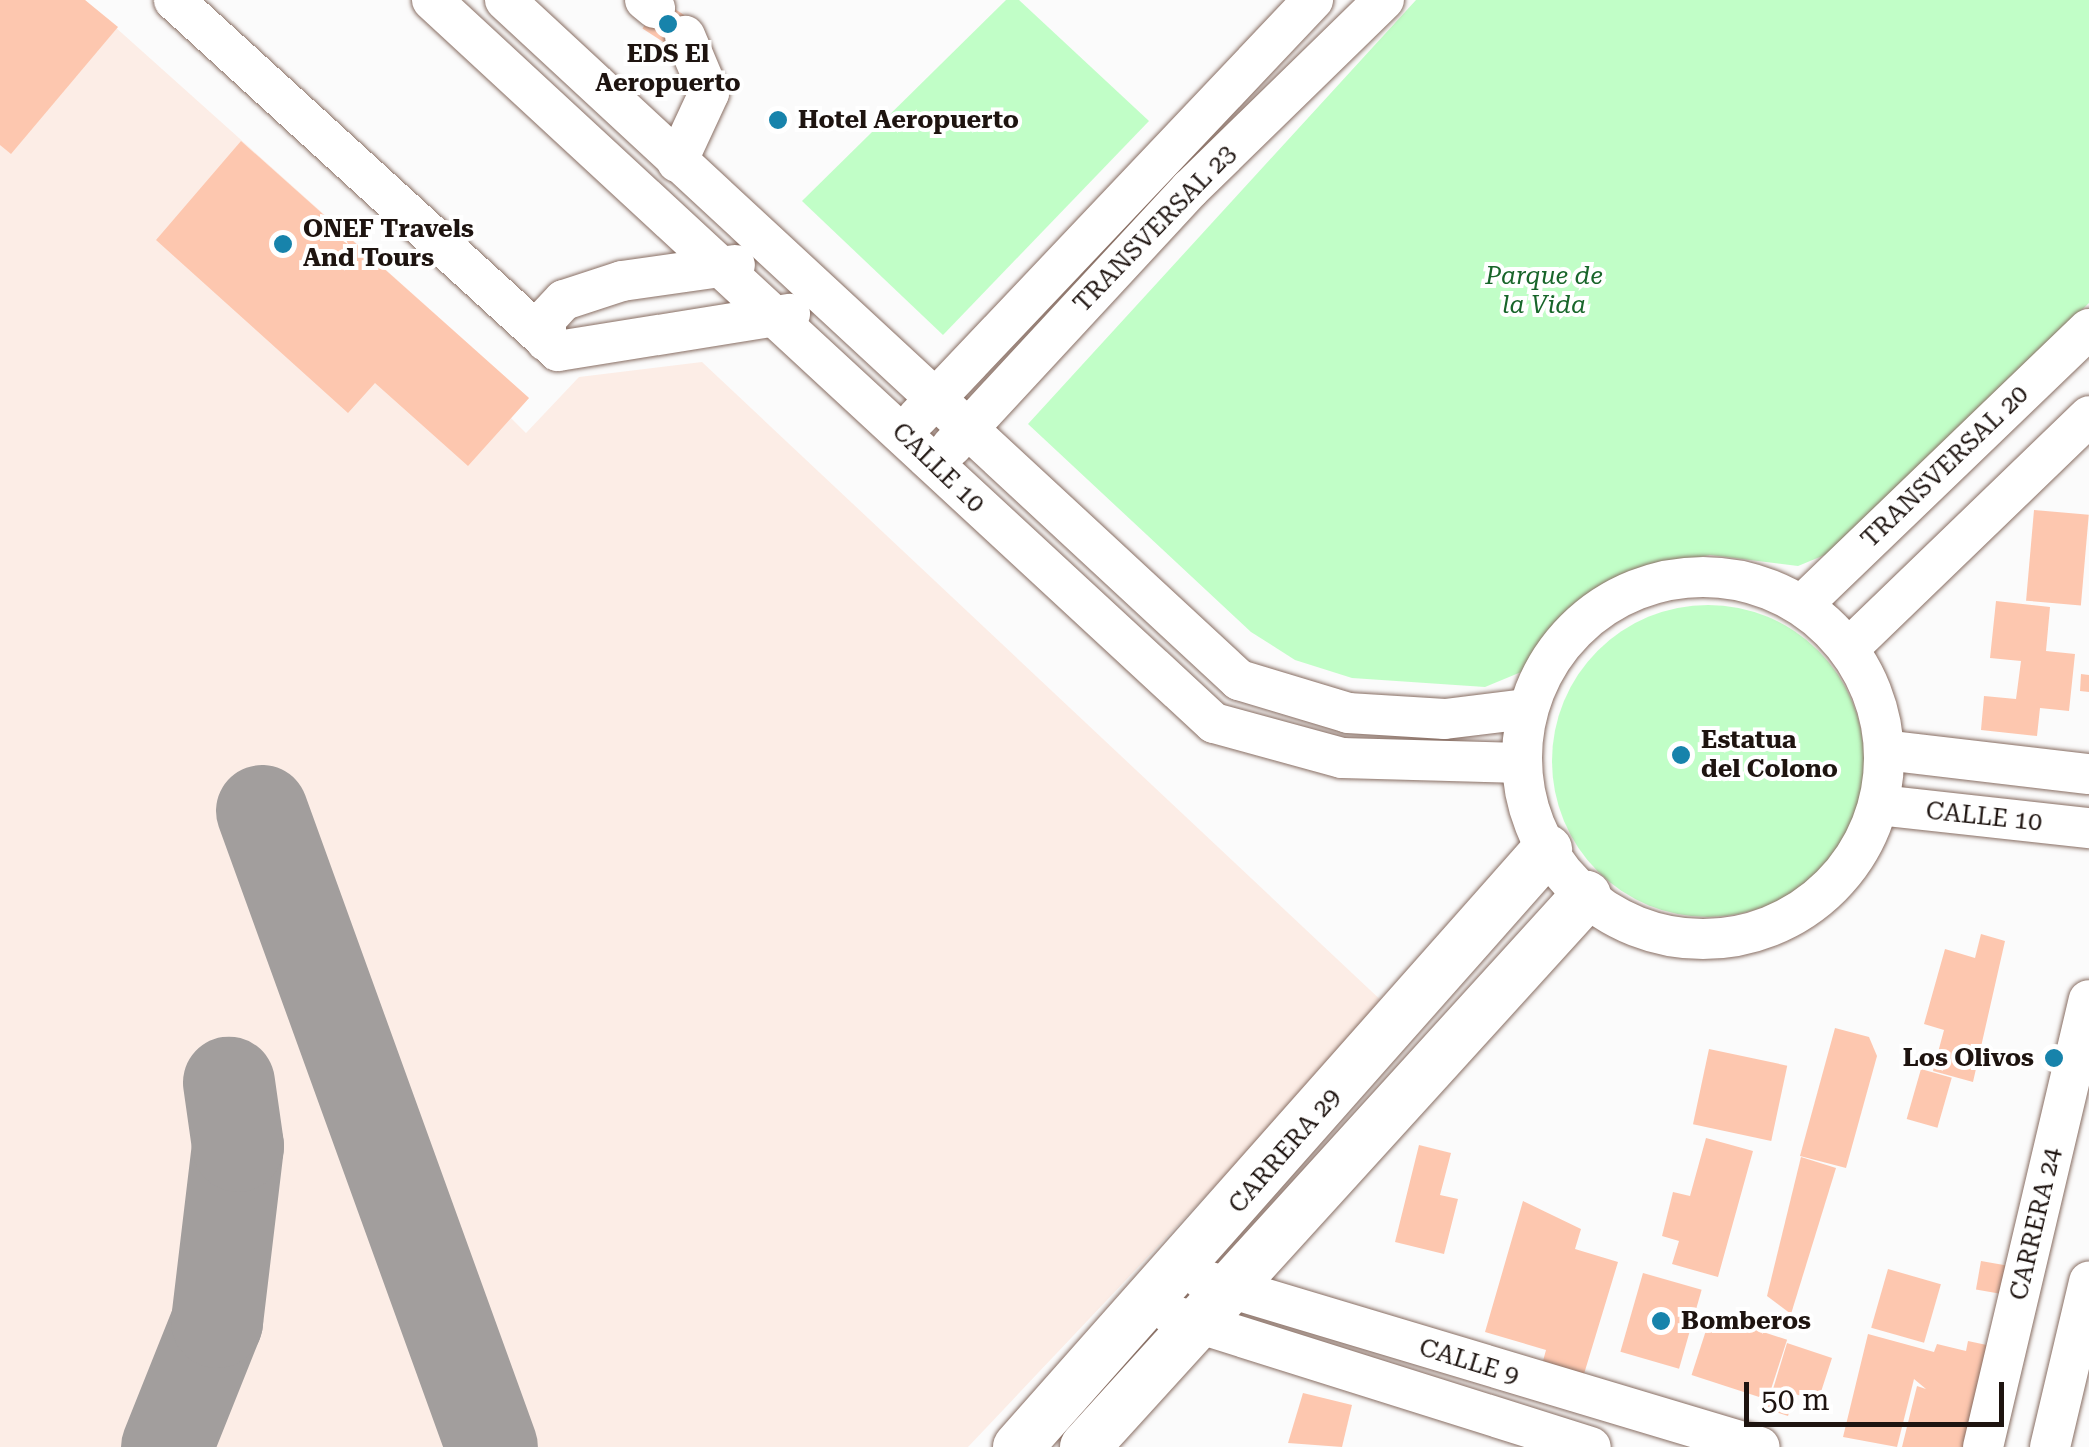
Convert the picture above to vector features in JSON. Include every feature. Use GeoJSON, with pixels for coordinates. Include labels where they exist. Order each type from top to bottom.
{"type":"FeatureCollection","features":[{"type":"Feature","properties":{"kind":"main road","name":"CARRERA 29"},"geometry":{"type":"LineString","coordinates":[[1018,1447],[1164,1289],[1547,850]]}},
{"type":"Feature","properties":{"kind":"main road"},"geometry":{"type":"LineString","coordinates":[[1085,1447],[1233,1290],[1586,896]]}},
{"type":"Feature","properties":{"kind":"street"},"geometry":{"type":"LineString","coordinates":[[174,0],[546,342],[582,352],[833,308]]}},
{"type":"Feature","properties":{"kind":"street","name":"CALLE 10"},"geometry":{"type":"LineString","coordinates":[[432,0],[1214,723],[1342,758],[1521,763]]}},
{"type":"Feature","properties":{"kind":"street","name":"CALLE 10"},"geometry":{"type":"LineString","coordinates":[[505,0],[784,264],[969,427],[1239,680],[1348,713],[1446,719],[1527,709]]}},
{"type":"Feature","properties":{"kind":"street","name":"TRANSVERSAL 23"},"geometry":{"type":"LineString","coordinates":[[902,432],[1313,0]]}},
{"type":"Feature","properties":{"kind":"street","name":"TRANSVERSAL 23"},"geometry":{"type":"LineString","coordinates":[[934,464],[1190,189],[1384,0]]}},
{"type":"Feature","properties":{"kind":"street"},"geometry":{"type":"LineString","coordinates":[[677,162],[709,93],[685,36]]}},
{"type":"Feature","properties":{"kind":"street"},"geometry":{"type":"LineString","coordinates":[[546,342],[546,319],[564,300],[718,266],[784,264]]}},
{"type":"Feature","properties":{"kind":"street","name":"TRANSVERSAL 20"},"geometry":{"type":"LineString","coordinates":[[1802,605],[2089,330]]}},
{"type":"Feature","properties":{"kind":"street"},"geometry":{"type":"LineString","coordinates":[[1848,648],[2089,416]]}},
{"type":"Feature","properties":{"kind":"street"},"geometry":{"type":"LineString","coordinates":[[1694,576],[1750,582],[1802,605],[1848,648],[1874,697],[1884,750],[1879,805],[1866,839],[1821,896],[1758,930],[1686,938],[1616,916],[1586,896],[1547,850],[1521,763],[1527,709],[1550,657],[1588,615],[1638,587],[1694,576]]}},
{"type":"Feature","properties":{"kind":"street"},"geometry":{"type":"LineString","coordinates":[[1214,723],[1239,680]]}},
{"type":"Feature","properties":{"kind":"street"},"geometry":{"type":"LineString","coordinates":[[1884,750],[2089,774]]}},
{"type":"Feature","properties":{"kind":"street","name":"CALLE 10"},"geometry":{"type":"LineString","coordinates":[[1879,805],[2089,828]]}},
{"type":"Feature","properties":{"kind":"street","name":"CARRERA 24"},"geometry":{"type":"LineString","coordinates":[[1983,1447],[2089,1000]]}},
{"type":"Feature","properties":{"kind":"street"},"geometry":{"type":"LineString","coordinates":[[2050,1447],[2089,1282]]}},
{"type":"Feature","properties":{"kind":"street","name":"CALLE 9"},"geometry":{"type":"LineString","coordinates":[[1164,1289],[1233,1290],[1668,1435],[1760,1447]]}},
{"type":"Feature","properties":{"kind":"street","name":"CALLE 9"},"geometry":{"type":"LineString","coordinates":[[1164,1289],[1197,1324],[1592,1447]]}},
{"type":"Feature","properties":{"kind":"shaded area"},"geometry":{"type":"Polygon","coordinates":[[[0,0],[85,0],[529,398],[511,418],[526,433],[579,377],[702,362],[1386,1005],[968,1447],[0,1447],[0,0]]]}},
{"type":"Feature","properties":{"kind":"green space"},"geometry":{"type":"Polygon","coordinates":[[[1006,0],[1019,0],[1149,121],[943,335],[802,201],[1006,0]]]}},
{"type":"Feature","properties":{"kind":"green space","name":"Parque de la Vida"},"geometry":{"type":"Polygon","coordinates":[[[1416,0],[2089,0],[2089,303],[1832,552],[1798,566],[1710,555],[1636,569],[1587,607],[1543,663],[1485,687],[1352,678],[1295,660],[1251,632],[1028,424],[1416,0]]]}},
{"type":"Feature","properties":{"kind":"green space"},"geometry":{"type":"Polygon","coordinates":[[[1708,605],[1768,617],[1795,631],[1818,651],[1838,674],[1852,701],[1864,761],[1852,821],[1838,848],[1818,871],[1795,891],[1768,905],[1708,917],[1648,905],[1621,891],[1598,871],[1578,848],[1564,821],[1552,761],[1564,701],[1578,674],[1598,651],[1621,631],[1648,617],[1708,605]]]}},
{"type":"Feature","properties":{"kind":"building"},"geometry":{"type":"Polygon","coordinates":[[[0,0],[85,0],[118,27],[11,154],[0,145],[0,0]]]}},
{"type":"Feature","properties":{"kind":"building","name":"EDS El Aeropuerto"},"geometry":{"type":"Polygon","coordinates":[[[661,0],[695,22],[676,50],[642,29],[661,0]]]}},
{"type":"Feature","properties":{"kind":"building"},"geometry":{"type":"Polygon","coordinates":[[[241,141],[529,398],[468,466],[375,383],[348,413],[156,240],[241,141]]]}},
{"type":"Feature","properties":{"kind":"building"},"geometry":{"type":"Polygon","coordinates":[[[2034,510],[2089,515],[2081,605],[2026,601],[2034,510]]]}},
{"type":"Feature","properties":{"kind":"building"},"geometry":{"type":"Polygon","coordinates":[[[1996,601],[2050,607],[2046,651],[2075,654],[2069,711],[2040,708],[2037,736],[1981,730],[1984,696],[2016,699],[2021,661],[1990,658],[1996,601]]]}},
{"type":"Feature","properties":{"kind":"building"},"geometry":{"type":"Polygon","coordinates":[[[2081,674],[2089,675],[2089,692],[2080,691],[2081,674]]]}},
{"type":"Feature","properties":{"kind":"building"},"geometry":{"type":"Polygon","coordinates":[[[1981,934],[2005,941],[1973,1082],[1933,1071],[1944,1030],[1924,1024],[1945,949],[1975,958],[1981,934]]]}},
{"type":"Feature","properties":{"kind":"building"},"geometry":{"type":"Polygon","coordinates":[[[1835,1028],[1869,1037],[1877,1056],[1846,1168],[1800,1156],[1835,1028]]]}},
{"type":"Feature","properties":{"kind":"building"},"geometry":{"type":"Polygon","coordinates":[[[1709,1049],[1787,1066],[1771,1141],[1693,1124],[1709,1049]]]}},
{"type":"Feature","properties":{"kind":"building"},"geometry":{"type":"Polygon","coordinates":[[[1921,1069],[1952,1078],[1937,1128],[1907,1119],[1921,1069]]]}},
{"type":"Feature","properties":{"kind":"building"},"geometry":{"type":"Polygon","coordinates":[[[1706,1138],[1753,1151],[1718,1277],[1672,1264],[1679,1241],[1662,1236],[1673,1192],[1690,1196],[1706,1138]]]}},
{"type":"Feature","properties":{"kind":"building"},"geometry":{"type":"Polygon","coordinates":[[[1419,1145],[1451,1153],[1440,1195],[1458,1199],[1444,1254],[1395,1242],[1419,1145]]]}},
{"type":"Feature","properties":{"kind":"building"},"geometry":{"type":"Polygon","coordinates":[[[1801,1157],[1836,1168],[1791,1314],[1767,1296],[1801,1157]]]}},
{"type":"Feature","properties":{"kind":"building"},"geometry":{"type":"Polygon","coordinates":[[[1523,1201],[1581,1229],[1575,1249],[1618,1262],[1584,1374],[1543,1361],[1546,1350],[1485,1332],[1523,1201]]]}},
{"type":"Feature","properties":{"kind":"building"},"geometry":{"type":"Polygon","coordinates":[[[1981,1261],[2010,1266],[2005,1295],[1976,1290],[1981,1261]]]}},
{"type":"Feature","properties":{"kind":"building"},"geometry":{"type":"Polygon","coordinates":[[[1888,1269],[1941,1284],[1924,1343],[1871,1328],[1888,1269]]]}},
{"type":"Feature","properties":{"kind":"building","name":"Bomberos"},"geometry":{"type":"Polygon","coordinates":[[[1643,1273],[1702,1290],[1679,1369],[1620,1352],[1643,1273]]]}},
{"type":"Feature","properties":{"kind":"building"},"geometry":{"type":"Polygon","coordinates":[[[1711,1315],[1787,1340],[1768,1400],[1692,1375],[1711,1315]]]}},
{"type":"Feature","properties":{"kind":"building"},"geometry":{"type":"Polygon","coordinates":[[[1868,1334],[1934,1352],[1937,1344],[1966,1351],[1968,1341],[1996,1347],[1966,1447],[1902,1447],[1917,1386],[1926,1389],[1914,1379],[1897,1447],[1843,1437],[1868,1334]]]}},
{"type":"Feature","properties":{"kind":"building"},"geometry":{"type":"Polygon","coordinates":[[[1787,1343],[1832,1358],[1818,1401],[1795,1394],[1788,1416],[1767,1409],[1787,1343]]]}},
{"type":"Feature","properties":{"kind":"building"},"geometry":{"type":"Polygon","coordinates":[[[1303,1393],[1352,1405],[1342,1447],[1288,1443],[1303,1393]]]}},
{"type":"Feature","properties":{"kind":"taxiway"},"geometry":{"type":"LineString","coordinates":[[262,811],[492,1447]]}},
{"type":"Feature","properties":{"kind":"taxiway"},"geometry":{"type":"LineString","coordinates":[[167,1447],[217,1322],[238,1146],[229,1083]]}},
{"type":"Feature","properties":{"kind":"place","name":"EDS El Aeropuerto"},"geometry":{"type":"Point","coordinates":[668,24]}},
{"type":"Feature","properties":{"kind":"place","name":"Hotel Aeropuerto"},"geometry":{"type":"Point","coordinates":[778,120]}},
{"type":"Feature","properties":{"kind":"place","name":"ONEF Travels And Tours"},"geometry":{"type":"Point","coordinates":[283,244]}},
{"type":"Feature","properties":{"kind":"place","name":"Estatua del Colono"},"geometry":{"type":"Point","coordinates":[1681,755]}},
{"type":"Feature","properties":{"kind":"place","name":"Los Olivos"},"geometry":{"type":"Point","coordinates":[2054,1058]}},
{"type":"Feature","properties":{"kind":"place","name":"Bomberos"},"geometry":{"type":"Point","coordinates":[1661,1321]}}]}
